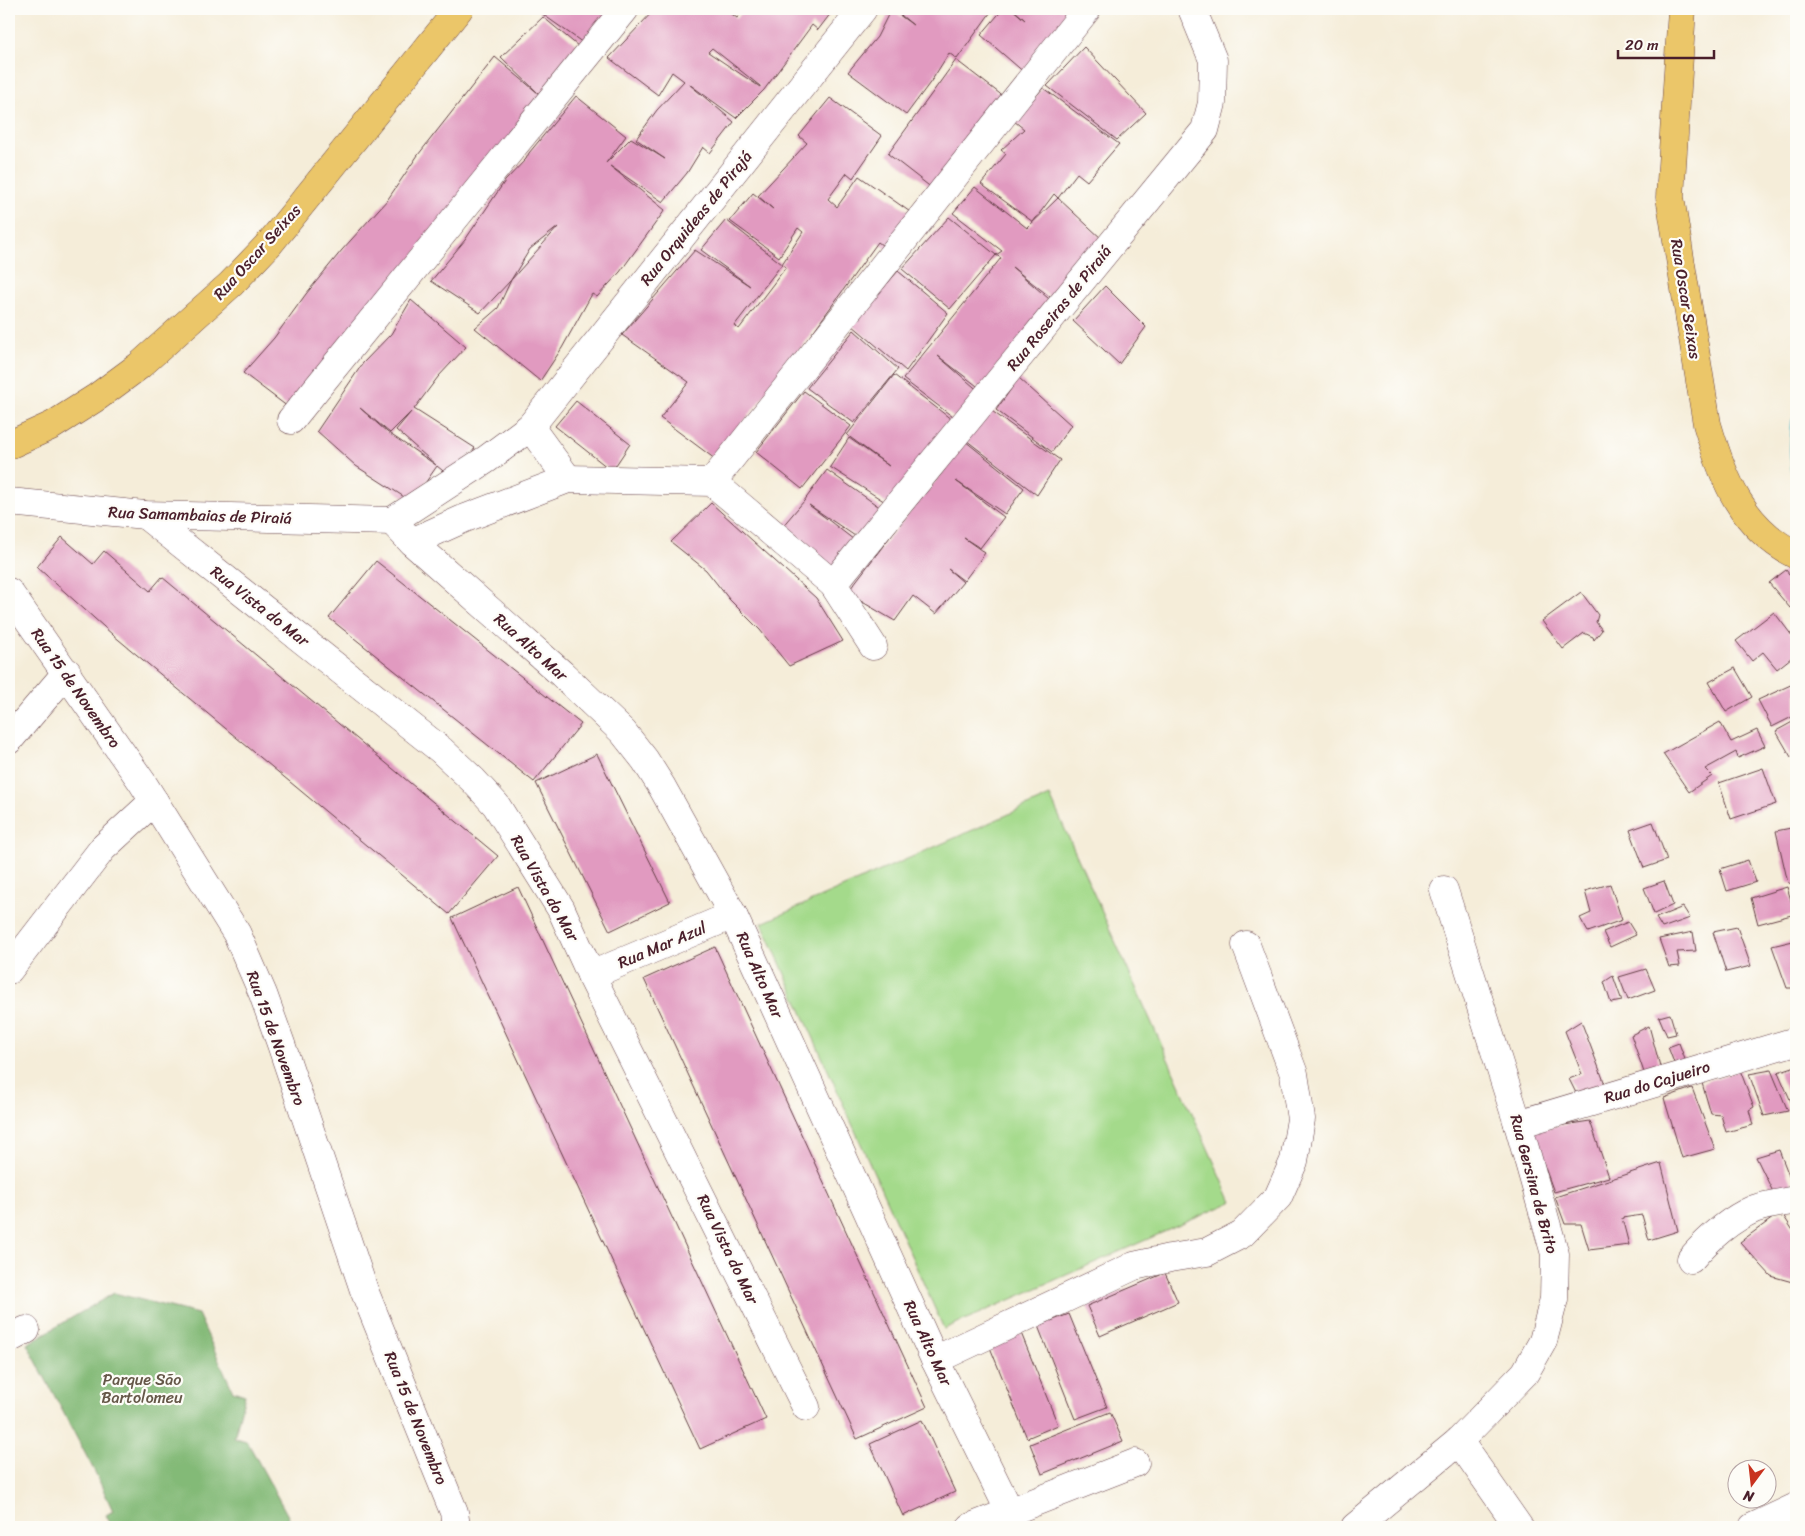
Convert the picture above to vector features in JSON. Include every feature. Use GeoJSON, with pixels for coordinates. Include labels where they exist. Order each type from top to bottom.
{"type":"FeatureCollection","features":[{"type":"Feature","properties":{"kind":"main road","name":"Rua Oscar Seixas"},"geometry":{"type":"LineString","coordinates":[[9,445],[53,425],[97,397],[139,366],[231,284],[270,242],[459,9]]}},
{"type":"Feature","properties":{"kind":"main road","name":"Rua Oscar Seixas"},"geometry":{"type":"LineString","coordinates":[[1682,9],[1670,196],[1707,424],[1715,454],[1728,485],[1746,513],[1762,533],[1796,555]]}},
{"type":"Feature","properties":{"kind":"street"},"geometry":{"type":"LineString","coordinates":[[290,420],[625,9]]}},
{"type":"Feature","properties":{"kind":"street","name":"Rua Orquideas de Pirajá"},"geometry":{"type":"LineString","coordinates":[[392,521],[487,459],[530,427],[863,9]]}},
{"type":"Feature","properties":{"kind":"street"},"geometry":{"type":"LineString","coordinates":[[712,482],[1087,9]]}},
{"type":"Feature","properties":{"kind":"street","name":"Rua Roseiras de Piraiá"},"geometry":{"type":"LineString","coordinates":[[833,584],[1205,130],[1212,102],[1213,60],[1192,9]]}},
{"type":"Feature","properties":{"kind":"street"},"geometry":{"type":"LineString","coordinates":[[530,427],[568,479]]}},
{"type":"Feature","properties":{"kind":"street"},"geometry":{"type":"LineString","coordinates":[[412,542],[464,519],[568,479],[712,482],[833,584],[873,646]]}},
{"type":"Feature","properties":{"kind":"street","name":"Rua Samambaias de Piraiá"},"geometry":{"type":"LineString","coordinates":[[9,502],[145,515],[392,521]]}},
{"type":"Feature","properties":{"kind":"street","name":"Rua Vista do Mar"},"geometry":{"type":"LineString","coordinates":[[145,515],[441,750],[474,780],[496,805],[561,909],[591,975],[806,1407]]}},
{"type":"Feature","properties":{"kind":"street","name":"Rua Alto Mar"},"geometry":{"type":"LineString","coordinates":[[392,521],[412,542],[562,674],[623,732],[645,760],[662,787],[733,916],[935,1360],[1010,1512]]}},
{"type":"Feature","properties":{"kind":"street","name":"Rua 15 de Novembro"},"geometry":{"type":"LineString","coordinates":[[9,592],[154,801],[237,934],[263,994],[364,1290],[458,1522]]}},
{"type":"Feature","properties":{"kind":"street"},"geometry":{"type":"LineString","coordinates":[[9,740],[66,672]]}},
{"type":"Feature","properties":{"kind":"street"},"geometry":{"type":"LineString","coordinates":[[9,970],[103,848],[154,801]]}},
{"type":"Feature","properties":{"kind":"street","name":"Rua Gersina de Brito"},"geometry":{"type":"LineString","coordinates":[[1355,1527],[1459,1441],[1525,1373],[1543,1341],[1554,1299],[1554,1254],[1518,1124],[1444,890]]}},
{"type":"Feature","properties":{"kind":"street","name":"Rua Mar Azul"},"geometry":{"type":"LineString","coordinates":[[591,975],[733,916]]}},
{"type":"Feature","properties":{"kind":"street"},"geometry":{"type":"LineString","coordinates":[[935,1360],[1134,1266],[1207,1252],[1242,1234],[1278,1197],[1294,1161],[1301,1119],[1294,1074],[1246,946]]}},
{"type":"Feature","properties":{"kind":"street","name":"Rua do Cajueiro"},"geometry":{"type":"LineString","coordinates":[[1518,1124],[1796,1041]]}},
{"type":"Feature","properties":{"kind":"street"},"geometry":{"type":"LineString","coordinates":[[1691,1259],[1703,1245],[1727,1224],[1755,1208],[1796,1200]]}},
{"type":"Feature","properties":{"kind":"street"},"geometry":{"type":"LineString","coordinates":[[1459,1441],[1519,1527]]}},
{"type":"Feature","properties":{"kind":"street"},"geometry":{"type":"LineString","coordinates":[[971,1527],[1135,1463]]}},
{"type":"Feature","properties":{"kind":"street"},"geometry":{"type":"LineString","coordinates":[[1753,1527],[1796,1507]]}},
{"type":"Feature","properties":{"kind":"green space"},"geometry":{"type":"Polygon","coordinates":[[[1050,796],[1232,1202],[944,1329],[762,923],[1050,796]]]}},
{"type":"Feature","properties":{"kind":"green space","name":"Parque São Bartolomeu"},"geometry":{"type":"Polygon","coordinates":[[[114,1293],[198,1314],[233,1391],[245,1395],[234,1438],[247,1441],[294,1527],[112,1527],[106,1515],[113,1511],[96,1474],[27,1344],[114,1293]]]}},
{"type":"Feature","properties":{"kind":"building"},"geometry":{"type":"Polygon","coordinates":[[[539,9],[616,9],[586,45],[538,11],[539,9]]]}},
{"type":"Feature","properties":{"kind":"building"},"geometry":{"type":"Polygon","coordinates":[[[655,9],[725,9],[737,18],[745,9],[834,9],[818,30],[812,25],[764,90],[736,118],[689,84],[734,122],[710,153],[703,147],[687,173],[663,202],[610,166],[665,210],[620,272],[597,297],[592,294],[562,348],[540,381],[475,328],[498,308],[511,280],[480,313],[431,281],[465,240],[505,181],[526,159],[576,96],[626,136],[606,163],[631,138],[665,159],[636,139],[657,110],[684,81],[672,72],[658,95],[609,58],[655,9]],[[712,48],[708,52],[760,87],[712,48]],[[558,227],[530,249],[511,280],[558,227]]]}},
{"type":"Feature","properties":{"kind":"building"},"geometry":{"type":"Polygon","coordinates":[[[891,9],[913,25],[896,11],[899,9],[993,9],[957,59],[949,53],[906,115],[848,72],[877,37],[891,9]]]}},
{"type":"Feature","properties":{"kind":"building"},"geometry":{"type":"Polygon","coordinates":[[[1003,9],[1012,9],[1025,20],[1013,9],[1078,9],[1026,74],[981,35],[1003,9]]]}},
{"type":"Feature","properties":{"kind":"building"},"geometry":{"type":"Polygon","coordinates":[[[543,17],[584,51],[288,407],[243,373],[274,338],[306,294],[342,250],[388,199],[418,155],[495,57],[539,94],[501,57],[543,17]]]}},
{"type":"Feature","properties":{"kind":"building"},"geometry":{"type":"Polygon","coordinates":[[[1084,47],[1146,113],[1117,140],[1047,86],[1084,47]]]}},
{"type":"Feature","properties":{"kind":"building"},"geometry":{"type":"Polygon","coordinates":[[[956,60],[1008,100],[937,192],[888,154],[956,60]]]}},
{"type":"Feature","properties":{"kind":"building"},"geometry":{"type":"Polygon","coordinates":[[[1043,88],[1119,144],[1087,181],[1077,173],[1058,198],[1054,194],[1033,222],[981,184],[1006,154],[1001,150],[1024,129],[1014,121],[1043,88]]]}},
{"type":"Feature","properties":{"kind":"building"},"geometry":{"type":"Polygon","coordinates":[[[830,98],[882,136],[853,178],[847,173],[828,199],[837,207],[859,176],[913,214],[887,249],[878,242],[807,340],[715,459],[660,418],[689,382],[622,335],[695,250],[750,286],[701,250],[726,220],[782,264],[803,232],[798,228],[779,257],[730,221],[753,193],[773,209],[758,196],[807,143],[799,136],[830,98]],[[782,264],[734,326],[739,329],[786,267],[782,264]]]}},
{"type":"Feature","properties":{"kind":"building"},"geometry":{"type":"Polygon","coordinates":[[[975,187],[1027,228],[1058,198],[1103,240],[1054,300],[1012,267],[1056,305],[981,389],[938,356],[981,393],[957,420],[903,379],[1001,258],[996,255],[1002,251],[953,213],[975,187]]]}},
{"type":"Feature","properties":{"kind":"building"},"geometry":{"type":"Polygon","coordinates":[[[949,217],[996,255],[950,309],[902,269],[949,217]]]}},
{"type":"Feature","properties":{"kind":"building"},"geometry":{"type":"Polygon","coordinates":[[[898,271],[948,313],[906,371],[852,325],[898,271]]]}},
{"type":"Feature","properties":{"kind":"building"},"geometry":{"type":"Polygon","coordinates":[[[1105,286],[1146,327],[1119,364],[1073,321],[1105,286]]]}},
{"type":"Feature","properties":{"kind":"building"},"geometry":{"type":"Polygon","coordinates":[[[411,300],[466,347],[438,377],[414,409],[475,448],[453,479],[437,466],[412,502],[356,466],[317,431],[363,363],[391,334],[411,300]],[[360,408],[387,432],[436,465],[396,430],[411,412],[390,433],[360,408]]]}},
{"type":"Feature","properties":{"kind":"building"},"geometry":{"type":"Polygon","coordinates":[[[854,330],[898,369],[854,423],[807,388],[854,330]]]}},
{"type":"Feature","properties":{"kind":"building"},"geometry":{"type":"Polygon","coordinates":[[[894,375],[956,423],[890,505],[830,467],[849,438],[889,466],[847,435],[894,375]]]}},
{"type":"Feature","properties":{"kind":"building"},"geometry":{"type":"Polygon","coordinates":[[[1019,378],[1071,425],[1052,452],[996,410],[1019,378]]]}},
{"type":"Feature","properties":{"kind":"building"},"geometry":{"type":"Polygon","coordinates":[[[804,391],[851,426],[802,489],[756,452],[804,391]]]}},
{"type":"Feature","properties":{"kind":"building"},"geometry":{"type":"Polygon","coordinates":[[[576,401],[630,444],[612,471],[555,426],[576,401]]]}},
{"type":"Feature","properties":{"kind":"building"},"geometry":{"type":"Polygon","coordinates":[[[989,409],[1060,460],[1037,495],[966,440],[989,409]]]}},
{"type":"Feature","properties":{"kind":"building"},"geometry":{"type":"Polygon","coordinates":[[[965,441],[1024,488],[1005,514],[956,481],[1004,517],[980,548],[964,538],[985,553],[964,581],[948,569],[963,582],[936,614],[913,596],[895,621],[847,593],[943,472],[965,441]]]}},
{"type":"Feature","properties":{"kind":"building"},"geometry":{"type":"Polygon","coordinates":[[[827,470],[885,511],[861,540],[809,505],[858,543],[838,571],[781,528],[827,470]]]}},
{"type":"Feature","properties":{"kind":"building"},"geometry":{"type":"Polygon","coordinates":[[[711,503],[816,598],[843,641],[789,666],[760,630],[729,599],[706,570],[671,542],[711,503]]]}},
{"type":"Feature","properties":{"kind":"building"},"geometry":{"type":"Polygon","coordinates":[[[62,537],[93,564],[104,551],[150,591],[162,577],[498,856],[449,914],[113,635],[37,567],[62,537]]]}},
{"type":"Feature","properties":{"kind":"building"},"geometry":{"type":"Polygon","coordinates":[[[376,561],[581,724],[534,782],[329,618],[376,561]]]}},
{"type":"Feature","properties":{"kind":"building"},"geometry":{"type":"Polygon","coordinates":[[[1786,570],[1796,583],[1796,603],[1790,608],[1769,583],[1786,570]]]}},
{"type":"Feature","properties":{"kind":"building"},"geometry":{"type":"Polygon","coordinates":[[[1581,592],[1598,615],[1596,622],[1602,630],[1594,640],[1593,637],[1584,633],[1563,649],[1542,621],[1581,592]]]}},
{"type":"Feature","properties":{"kind":"building"},"geometry":{"type":"Polygon","coordinates":[[[1774,612],[1796,641],[1796,654],[1777,669],[1763,652],[1752,661],[1736,641],[1774,612]]]}},
{"type":"Feature","properties":{"kind":"building"},"geometry":{"type":"Polygon","coordinates":[[[1735,668],[1752,697],[1726,712],[1709,682],[1735,668]]]}},
{"type":"Feature","properties":{"kind":"building"},"geometry":{"type":"Polygon","coordinates":[[[1795,683],[1796,715],[1772,727],[1758,700],[1795,683]]]}},
{"type":"Feature","properties":{"kind":"building"},"geometry":{"type":"Polygon","coordinates":[[[1796,720],[1796,754],[1791,757],[1776,731],[1796,720]]]}},
{"type":"Feature","properties":{"kind":"building"},"geometry":{"type":"Polygon","coordinates":[[[1720,722],[1731,742],[1757,730],[1765,746],[1738,758],[1736,752],[1705,769],[1712,776],[1689,792],[1663,754],[1720,722]]]}},
{"type":"Feature","properties":{"kind":"building"},"geometry":{"type":"Polygon","coordinates":[[[597,754],[670,902],[610,931],[536,783],[597,754]]]}},
{"type":"Feature","properties":{"kind":"building"},"geometry":{"type":"Polygon","coordinates":[[[1763,768],[1776,804],[1731,819],[1719,783],[1763,768]]]}},
{"type":"Feature","properties":{"kind":"building"},"geometry":{"type":"Polygon","coordinates":[[[1653,822],[1667,860],[1644,868],[1630,830],[1653,822]]]}},
{"type":"Feature","properties":{"kind":"building"},"geometry":{"type":"Polygon","coordinates":[[[1796,827],[1796,884],[1788,883],[1776,831],[1796,827]]]}},
{"type":"Feature","properties":{"kind":"building"},"geometry":{"type":"Polygon","coordinates":[[[1748,860],[1756,882],[1727,891],[1720,869],[1748,860]]]}},
{"type":"Feature","properties":{"kind":"building"},"geometry":{"type":"Polygon","coordinates":[[[1664,881],[1673,905],[1654,914],[1644,888],[1664,881]]]}},
{"type":"Feature","properties":{"kind":"building"},"geometry":{"type":"Polygon","coordinates":[[[1610,884],[1622,920],[1588,932],[1580,918],[1591,913],[1585,891],[1610,884]]]}},
{"type":"Feature","properties":{"kind":"building"},"geometry":{"type":"Polygon","coordinates":[[[518,887],[766,1419],[700,1449],[452,918],[518,887]]]}},
{"type":"Feature","properties":{"kind":"building"},"geometry":{"type":"Polygon","coordinates":[[[1787,887],[1795,914],[1758,924],[1751,898],[1787,887]]]}},
{"type":"Feature","properties":{"kind":"building"},"geometry":{"type":"Polygon","coordinates":[[[1683,907],[1690,918],[1662,928],[1656,918],[1683,907]]]}},
{"type":"Feature","properties":{"kind":"building"},"geometry":{"type":"Polygon","coordinates":[[[1628,922],[1636,935],[1610,947],[1603,932],[1628,922]]]}},
{"type":"Feature","properties":{"kind":"building"},"geometry":{"type":"Polygon","coordinates":[[[1737,927],[1751,966],[1726,972],[1713,932],[1737,927]]]}},
{"type":"Feature","properties":{"kind":"building"},"geometry":{"type":"Polygon","coordinates":[[[1693,932],[1696,951],[1677,952],[1680,966],[1669,967],[1659,939],[1693,932]]]}},
{"type":"Feature","properties":{"kind":"building"},"geometry":{"type":"Polygon","coordinates":[[[1793,941],[1796,952],[1796,988],[1787,988],[1772,946],[1793,941]]]}},
{"type":"Feature","properties":{"kind":"building"},"geometry":{"type":"Polygon","coordinates":[[[715,947],[927,1407],[857,1439],[644,979],[715,947]]]}},
{"type":"Feature","properties":{"kind":"building"},"geometry":{"type":"Polygon","coordinates":[[[1646,969],[1655,990],[1628,1000],[1619,977],[1646,969]]]}},
{"type":"Feature","properties":{"kind":"building"},"geometry":{"type":"Polygon","coordinates":[[[1613,976],[1622,1001],[1611,1003],[1604,982],[1613,976]]]}},
{"type":"Feature","properties":{"kind":"building"},"geometry":{"type":"Polygon","coordinates":[[[1670,1014],[1676,1034],[1667,1036],[1659,1017],[1670,1014]]]}},
{"type":"Feature","properties":{"kind":"building"},"geometry":{"type":"Polygon","coordinates":[[[1581,1021],[1608,1092],[1580,1101],[1569,1079],[1582,1074],[1565,1031],[1581,1021]]]}},
{"type":"Feature","properties":{"kind":"building"},"geometry":{"type":"Polygon","coordinates":[[[1649,1026],[1663,1077],[1647,1081],[1631,1035],[1649,1026]]]}},
{"type":"Feature","properties":{"kind":"building"},"geometry":{"type":"Polygon","coordinates":[[[1679,1043],[1687,1065],[1676,1068],[1668,1047],[1679,1043]]]}},
{"type":"Feature","properties":{"kind":"building"},"geometry":{"type":"Polygon","coordinates":[[[1796,1066],[1796,1113],[1778,1072],[1796,1066]]]}},
{"type":"Feature","properties":{"kind":"building"},"geometry":{"type":"Polygon","coordinates":[[[1740,1070],[1754,1107],[1749,1110],[1753,1125],[1726,1132],[1721,1115],[1711,1114],[1702,1083],[1740,1070]]]}},
{"type":"Feature","properties":{"kind":"building"},"geometry":{"type":"Polygon","coordinates":[[[1771,1070],[1788,1111],[1764,1116],[1749,1074],[1771,1070]]]}},
{"type":"Feature","properties":{"kind":"building"},"geometry":{"type":"Polygon","coordinates":[[[1692,1088],[1715,1149],[1682,1158],[1664,1098],[1692,1088]]]}},
{"type":"Feature","properties":{"kind":"building"},"geometry":{"type":"Polygon","coordinates":[[[1590,1121],[1609,1177],[1554,1192],[1531,1130],[1590,1121]]]}},
{"type":"Feature","properties":{"kind":"building"},"geometry":{"type":"Polygon","coordinates":[[[1779,1150],[1793,1186],[1774,1194],[1756,1157],[1779,1150]]]}},
{"type":"Feature","properties":{"kind":"building"},"geometry":{"type":"Polygon","coordinates":[[[1661,1163],[1678,1231],[1649,1240],[1642,1215],[1622,1218],[1629,1245],[1589,1250],[1581,1224],[1565,1224],[1555,1197],[1661,1163]]]}},
{"type":"Feature","properties":{"kind":"building"},"geometry":{"type":"Polygon","coordinates":[[[1781,1212],[1796,1235],[1796,1283],[1771,1276],[1740,1242],[1781,1212]]]}},
{"type":"Feature","properties":{"kind":"building"},"geometry":{"type":"Polygon","coordinates":[[[1165,1273],[1178,1302],[1100,1336],[1087,1306],[1165,1273]]]}},
{"type":"Feature","properties":{"kind":"building"},"geometry":{"type":"Polygon","coordinates":[[[1069,1314],[1107,1407],[1075,1419],[1038,1326],[1069,1314]]]}},
{"type":"Feature","properties":{"kind":"building"},"geometry":{"type":"Polygon","coordinates":[[[1021,1333],[1058,1425],[1027,1438],[989,1345],[1021,1333]]]}},
{"type":"Feature","properties":{"kind":"building"},"geometry":{"type":"Polygon","coordinates":[[[1110,1412],[1123,1441],[1042,1474],[1030,1444],[1110,1412]]]}},
{"type":"Feature","properties":{"kind":"building"},"geometry":{"type":"Polygon","coordinates":[[[922,1420],[955,1492],[903,1516],[870,1444],[922,1420]]]}},
{"type":"Feature","properties":{"kind":"waterway"},"geometry":{"type":"LineString","coordinates":[[1796,422],[1794,450],[1796,473]]}}]}
